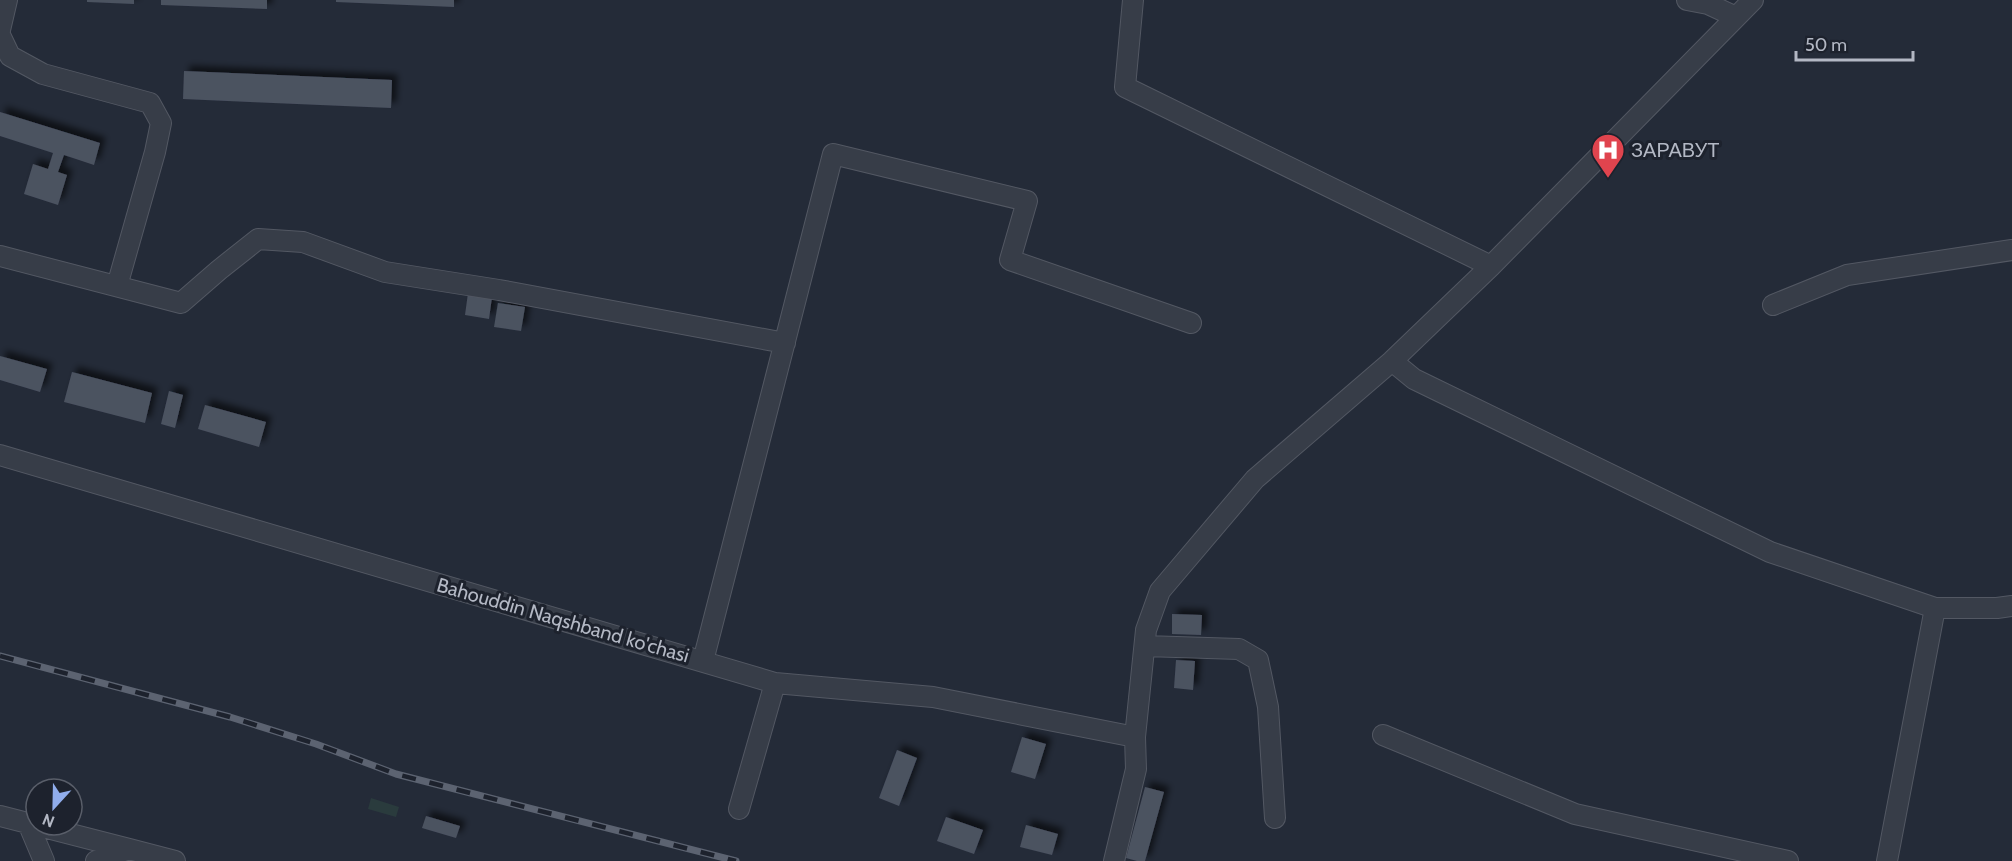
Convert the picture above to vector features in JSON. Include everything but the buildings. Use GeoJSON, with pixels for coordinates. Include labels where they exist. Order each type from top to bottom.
{"type":"FeatureCollection","features":[{"type":"Feature","properties":{"kind":"street"},"geometry":{"type":"LineString","coordinates":[[0,30],[7,0]]}},
{"type":"Feature","properties":{"kind":"street"},"geometry":{"type":"LineString","coordinates":[[1133,0],[1125,87],[1491,266]]}},
{"type":"Feature","properties":{"kind":"street"},"geometry":{"type":"LineString","coordinates":[[1687,0],[1708,4],[1736,17]]}},
{"type":"Feature","properties":{"kind":"street"},"geometry":{"type":"LineString","coordinates":[[1114,861],[1136,769],[1135,737],[1146,630],[1160,591],[1255,479],[1392,361],[1491,266],[1753,0]]}},
{"type":"Feature","properties":{"kind":"street"},"geometry":{"type":"LineString","coordinates":[[0,35],[10,56],[18,61],[43,74],[150,103],[161,123],[155,153],[117,286]]}},
{"type":"Feature","properties":{"kind":"street"},"geometry":{"type":"LineString","coordinates":[[702,661],[833,154],[1027,201],[1010,260],[1191,324]]}},
{"type":"Feature","properties":{"kind":"street"},"geometry":{"type":"LineString","coordinates":[[0,256],[181,303],[258,240],[303,242],[385,272],[499,290],[785,343]]}},
{"type":"Feature","properties":{"kind":"street"},"geometry":{"type":"LineString","coordinates":[[1773,305],[1847,276],[2012,250]]}},
{"type":"Feature","properties":{"kind":"street"},"geometry":{"type":"LineString","coordinates":[[1392,361],[1414,379],[1770,552],[1935,608],[2012,606]]}},
{"type":"Feature","properties":{"kind":"street","name":"Bahouddin Naqshband ko'chasi"},"geometry":{"type":"LineString","coordinates":[[0,454],[775,683],[933,697],[1135,737]]}},
{"type":"Feature","properties":{"kind":"street"},"geometry":{"type":"LineString","coordinates":[[1887,861],[1935,608]]}},
{"type":"Feature","properties":{"kind":"street"},"geometry":{"type":"LineString","coordinates":[[1144,646],[1239,649],[1258,660],[1268,707],[1275,818]]}},
{"type":"Feature","properties":{"kind":"street"},"geometry":{"type":"LineString","coordinates":[[739,809],[775,683]]}},
{"type":"Feature","properties":{"kind":"street"},"geometry":{"type":"LineString","coordinates":[[1383,735],[1575,814],[1788,861]]}},
{"type":"Feature","properties":{"kind":"street"},"geometry":{"type":"LineString","coordinates":[[0,816],[24,822]]}},
{"type":"Feature","properties":{"kind":"street"},"geometry":{"type":"LineString","coordinates":[[34,837],[44,861]]}},
{"type":"Feature","properties":{"kind":"street"},"geometry":{"type":"LineString","coordinates":[[82,837],[175,861]]}},
{"type":"Feature","properties":{"kind":"street"},"geometry":{"type":"LineString","coordinates":[[96,861],[129,849]]}},
{"type":"Feature","properties":{"kind":"shaded area"},"geometry":{"type":"Polygon","coordinates":[[[371,798],[399,807],[396,817],[368,809],[371,798]]]}},
{"type":"Feature","properties":{"kind":"railway"},"geometry":{"type":"LineString","coordinates":[[0,656],[230,717],[316,744],[396,774],[736,861]]}},
{"type":"Feature","properties":{"kind":"place","name":"ЗАРАВУТ"},"geometry":{"type":"Point","coordinates":[1608,179]}}]}
